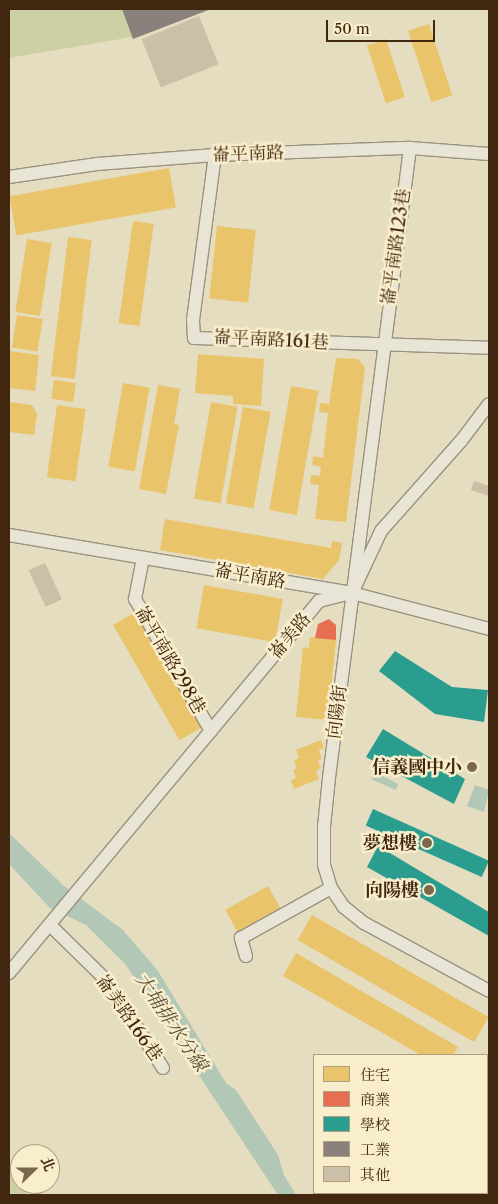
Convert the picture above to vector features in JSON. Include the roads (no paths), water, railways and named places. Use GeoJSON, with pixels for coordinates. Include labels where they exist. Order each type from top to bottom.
{"type":"FeatureCollection","features":[{"type":"Feature","properties":{"kind":"street","name":"崙平南路"},"geometry":{"type":"LineString","coordinates":[[9,178],[97,164],[215,155],[410,148],[489,154]]}},
{"type":"Feature","properties":{"kind":"street","name":"崙平南路123巷"},"geometry":{"type":"LineString","coordinates":[[382,346],[410,148]]}},
{"type":"Feature","properties":{"kind":"street","name":"崙平南路161巷"},"geometry":{"type":"LineString","coordinates":[[215,155],[193,320],[194,338],[382,346]]}},
{"type":"Feature","properties":{"kind":"street"},"geometry":{"type":"LineString","coordinates":[[382,346],[489,348]]}},
{"type":"Feature","properties":{"kind":"street","name":"向陽街"},"geometry":{"type":"LineString","coordinates":[[382,346],[324,826],[324,865],[331,888],[344,907],[364,923],[489,991]]}},
{"type":"Feature","properties":{"kind":"street"},"geometry":{"type":"LineString","coordinates":[[352,593],[381,531],[461,441],[489,404]]}},
{"type":"Feature","properties":{"kind":"street","name":"崙平南路"},"geometry":{"type":"LineString","coordinates":[[9,535],[352,593],[489,630]]}},
{"type":"Feature","properties":{"kind":"street","name":"崙平南路298巷"},"geometry":{"type":"LineString","coordinates":[[143,558],[135,599],[211,731]]}},
{"type":"Feature","properties":{"kind":"street","name":"崙美路"},"geometry":{"type":"LineString","coordinates":[[51,926],[319,601],[352,593]]}},
{"type":"Feature","properties":{"kind":"street"},"geometry":{"type":"LineString","coordinates":[[246,956],[241,938],[331,888]]}},
{"type":"Feature","properties":{"kind":"street"},"geometry":{"type":"LineString","coordinates":[[9,974],[51,926]]}},
{"type":"Feature","properties":{"kind":"street","name":"崙美路166巷"},"geometry":{"type":"LineString","coordinates":[[51,926],[108,982],[163,1068]]}},
{"type":"Feature","properties":{"kind":"water"},"geometry":{"type":"Polygon","coordinates":[[[374,771],[398,784],[396,790],[371,779],[374,771]]]}},
{"type":"Feature","properties":{"kind":"water"},"geometry":{"type":"Polygon","coordinates":[[[475,785],[489,790],[484,812],[467,806],[475,785]]]}},
{"type":"Feature","properties":{"kind":"water","name":"大埔排水分線"},"geometry":{"type":"Polygon","coordinates":[[[9,833],[64,886],[123,930],[158,971],[226,1083],[236,1090],[278,1155],[284,1175],[296,1195],[278,1195],[126,965],[86,925],[50,908],[9,864],[9,833]]]}},
{"type":"Feature","properties":{"kind":"place","name":"信義國中小"},"geometry":{"type":"Point","coordinates":[472,767]}},
{"type":"Feature","properties":{"kind":"place","name":"夢想樓"},"geometry":{"type":"Point","coordinates":[427,843]}},
{"type":"Feature","properties":{"kind":"place","name":"向陽樓"},"geometry":{"type":"Point","coordinates":[429,890]}}]}
